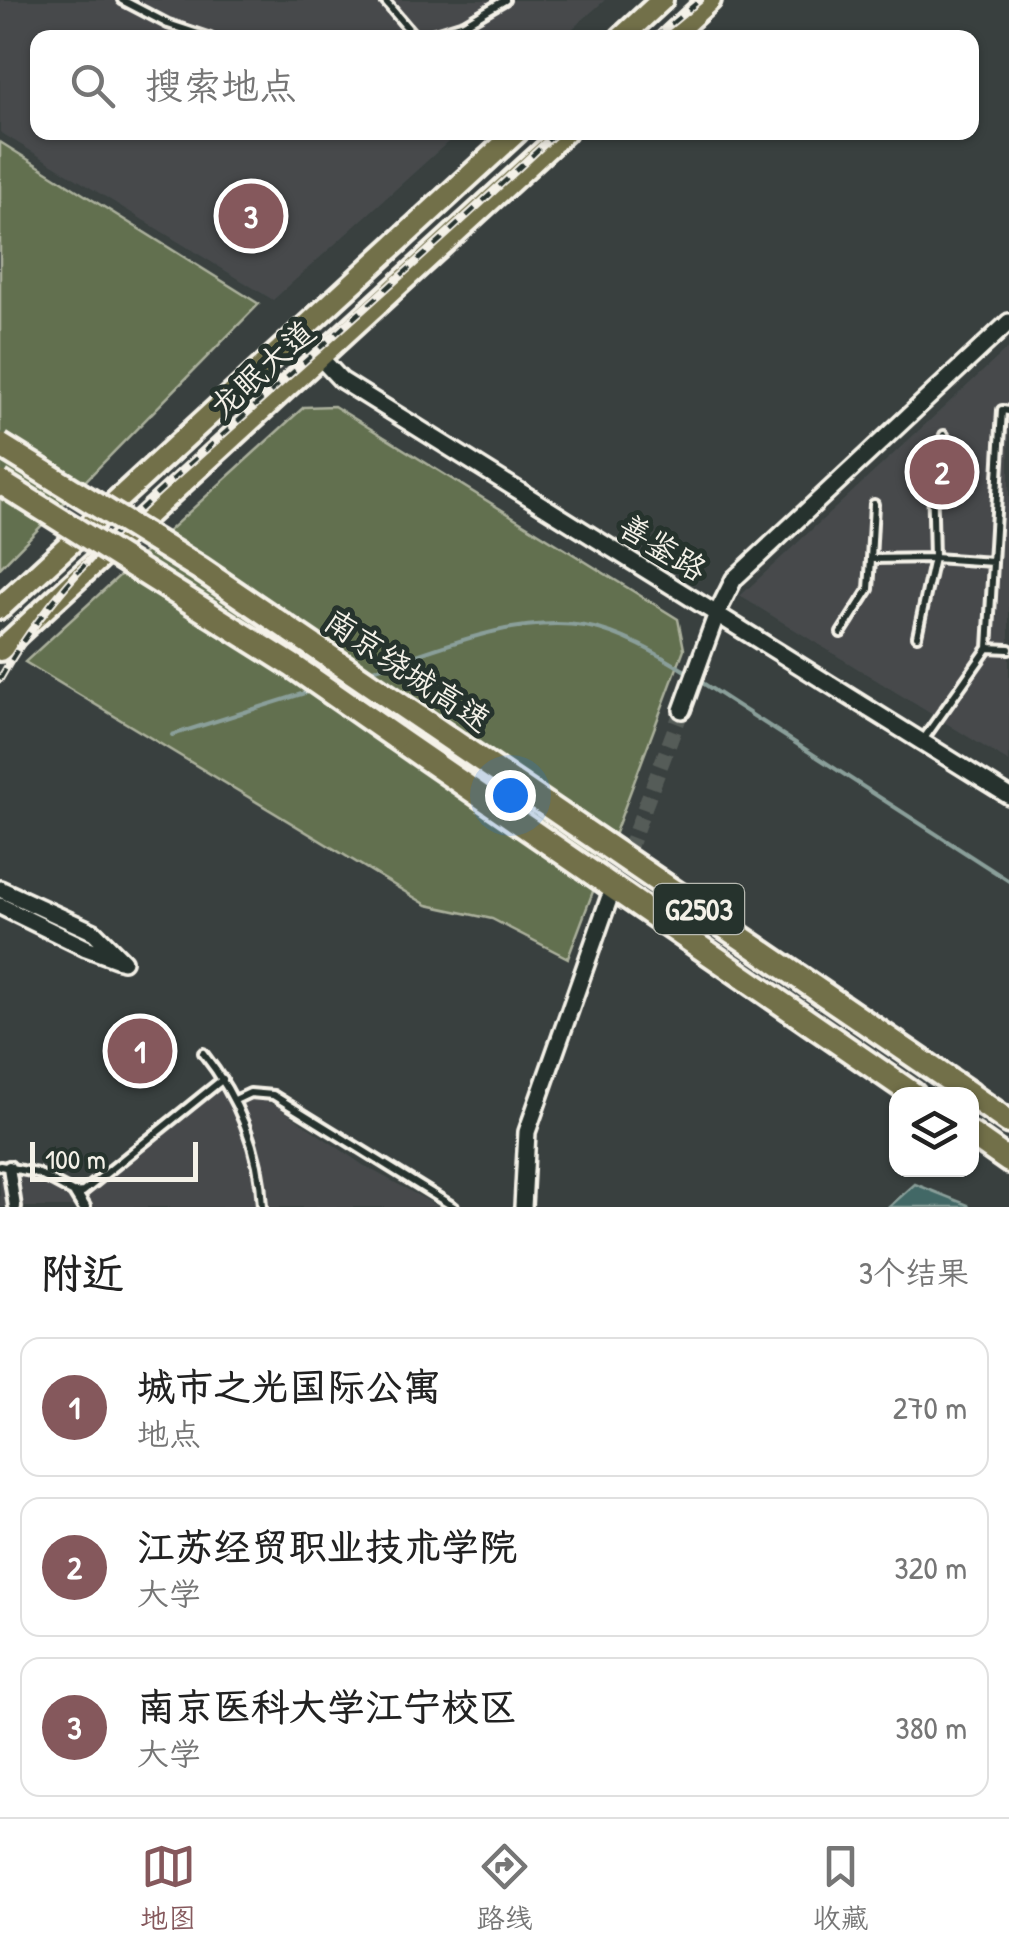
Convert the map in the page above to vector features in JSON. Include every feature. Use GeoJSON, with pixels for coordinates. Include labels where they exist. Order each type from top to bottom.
{"type":"FeatureCollection","features":[{"type":"Feature","properties":{"kind":"highway","name":"南京绕城高速"},"geometry":{"type":"LineString","coordinates":[[0,445],[200,568],[959,1087]]}},
{"type":"Feature","properties":{"kind":"highway","name":"南京绕城高速"},"geometry":{"type":"LineString","coordinates":[[0,482],[293,666],[903,1087]]}},
{"type":"Feature","properties":{"kind":"highway","name":"南京绕城高速"},"geometry":{"type":"LineString","coordinates":[[979,1101],[1009,1122]]}},
{"type":"Feature","properties":{"kind":"highway"},"geometry":{"type":"LineString","coordinates":[[979,1140],[1009,1161]]}},
{"type":"Feature","properties":{"kind":"main road"},"geometry":{"type":"LineString","coordinates":[[630,30],[662,0]]}},
{"type":"Feature","properties":{"kind":"main road"},"geometry":{"type":"LineString","coordinates":[[678,30],[710,0]]}},
{"type":"Feature","properties":{"kind":"main road","name":"龙眠大道"},"geometry":{"type":"LineString","coordinates":[[0,608],[508,140]]}},
{"type":"Feature","properties":{"kind":"main road","name":"龙眠大道"},"geometry":{"type":"LineString","coordinates":[[0,650],[556,140]]}},
{"type":"Feature","properties":{"kind":"street"},"geometry":{"type":"LineString","coordinates":[[682,710],[717,612],[734,579],[1009,322]]}},
{"type":"Feature","properties":{"kind":"street","name":"善鉴路"},"geometry":{"type":"LineString","coordinates":[[297,333],[341,380],[1009,796]]}},
{"type":"Feature","properties":{"kind":"street"},"geometry":{"type":"LineString","coordinates":[[0,599],[28,583]]}},
{"type":"Feature","properties":{"kind":"street"},"geometry":{"type":"LineString","coordinates":[[0,880],[44,908]]}},
{"type":"Feature","properties":{"kind":"street"},"geometry":{"type":"LineString","coordinates":[[0,888],[94,932],[123,961],[86,948],[0,906]]}},
{"type":"Feature","properties":{"kind":"street"},"geometry":{"type":"LineString","coordinates":[[522,1207],[527,1132],[609,899]]}},
{"type":"Feature","properties":{"kind":"street"},"geometry":{"type":"LineString","coordinates":[[4,1167],[15,1207]]}},
{"type":"Feature","properties":{"kind":"street"},"geometry":{"type":"LineString","coordinates":[[76,1194],[84,1207]]}},
{"type":"Feature","properties":{"kind":"lane"},"geometry":{"type":"LineString","coordinates":[[122,0],[186,30]]}},
{"type":"Feature","properties":{"kind":"lane"},"geometry":{"type":"LineString","coordinates":[[384,0],[411,30]]}},
{"type":"Feature","properties":{"kind":"lane"},"geometry":{"type":"LineString","coordinates":[[444,30],[464,24],[505,0]]}},
{"type":"Feature","properties":{"kind":"lane"},"geometry":{"type":"LineString","coordinates":[[922,741],[988,648],[1007,408]]}},
{"type":"Feature","properties":{"kind":"lane"},"geometry":{"type":"LineString","coordinates":[[917,636],[934,558],[932,474],[944,435]]}},
{"type":"Feature","properties":{"kind":"lane"},"geometry":{"type":"LineString","coordinates":[[841,633],[869,590],[874,504]]}},
{"type":"Feature","properties":{"kind":"lane"},"geometry":{"type":"LineString","coordinates":[[872,559],[992,562]]}},
{"type":"Feature","properties":{"kind":"lane"},"geometry":{"type":"LineString","coordinates":[[988,648],[1009,649]]}},
{"type":"Feature","properties":{"kind":"lane"},"geometry":{"type":"LineString","coordinates":[[203,1053],[235,1100],[261,1182],[262,1207]]}},
{"type":"Feature","properties":{"kind":"lane"},"geometry":{"type":"LineString","coordinates":[[4,1167],[44,1175],[76,1194],[83,1192],[223,1079]]}},
{"type":"Feature","properties":{"kind":"lane"},"geometry":{"type":"LineString","coordinates":[[235,1100],[250,1093],[273,1095],[454,1207]]}},
{"type":"Feature","properties":{"kind":"shaded area"},"geometry":{"type":"Polygon","coordinates":[[[0,0],[605,0],[571,30],[30,30],[30,140],[450,140],[273,300],[0,132],[0,0]]]}},
{"type":"Feature","properties":{"kind":"shaded area"},"geometry":{"type":"Polygon","coordinates":[[[1009,347],[1009,762],[740,596],[1009,347]]]}},
{"type":"Feature","properties":{"kind":"shaded area"},"geometry":{"type":"Polygon","coordinates":[[[212,1079],[277,1106],[363,1165],[439,1207],[0,1207],[0,1159],[41,1168],[80,1188],[212,1079]]]}},
{"type":"Feature","properties":{"kind":"green space"},"geometry":{"type":"Polygon","coordinates":[[[0,142],[259,304],[0,568],[0,142]]]}},
{"type":"Feature","properties":{"kind":"green space"},"geometry":{"type":"Polygon","coordinates":[[[334,406],[678,619],[684,649],[568,958],[492,919],[427,905],[25,662],[304,407],[334,406]]]}},
{"type":"Feature","properties":{"kind":"water"},"geometry":{"type":"Polygon","coordinates":[[[915,1184],[968,1205],[969,1207],[889,1207],[915,1184]]]}},
{"type":"Feature","properties":{"kind":"waterway"},"geometry":{"type":"LineString","coordinates":[[367,672],[474,637],[529,625],[557,624],[612,633],[690,674]]}},
{"type":"Feature","properties":{"kind":"waterway"},"geometry":{"type":"LineString","coordinates":[[698,680],[1009,881]]}},
{"type":"Feature","properties":{"kind":"waterway"},"geometry":{"type":"LineString","coordinates":[[172,735],[311,691]]}},
{"type":"Feature","properties":{"kind":"tunnel"},"geometry":{"type":"LineString","coordinates":[[611,895],[682,710]]}},
{"type":"Feature","properties":{"kind":"railway"},"geometry":{"type":"LineString","coordinates":[[664,30],[700,0]]}},
{"type":"Feature","properties":{"kind":"railway"},"geometry":{"type":"LineString","coordinates":[[0,679],[51,604],[113,536],[548,140]]}},
{"type":"Feature","properties":{"kind":"place","name":"南京医科大学江宁校区"},"geometry":{"type":"Point","coordinates":[251,216]}},
{"type":"Feature","properties":{"kind":"place","name":"江苏经贸职业技术学院"},"geometry":{"type":"Point","coordinates":[942,472]}},
{"type":"Feature","properties":{"kind":"place","name":"城市之光国际公寓"},"geometry":{"type":"Point","coordinates":[140,1051]}}]}
